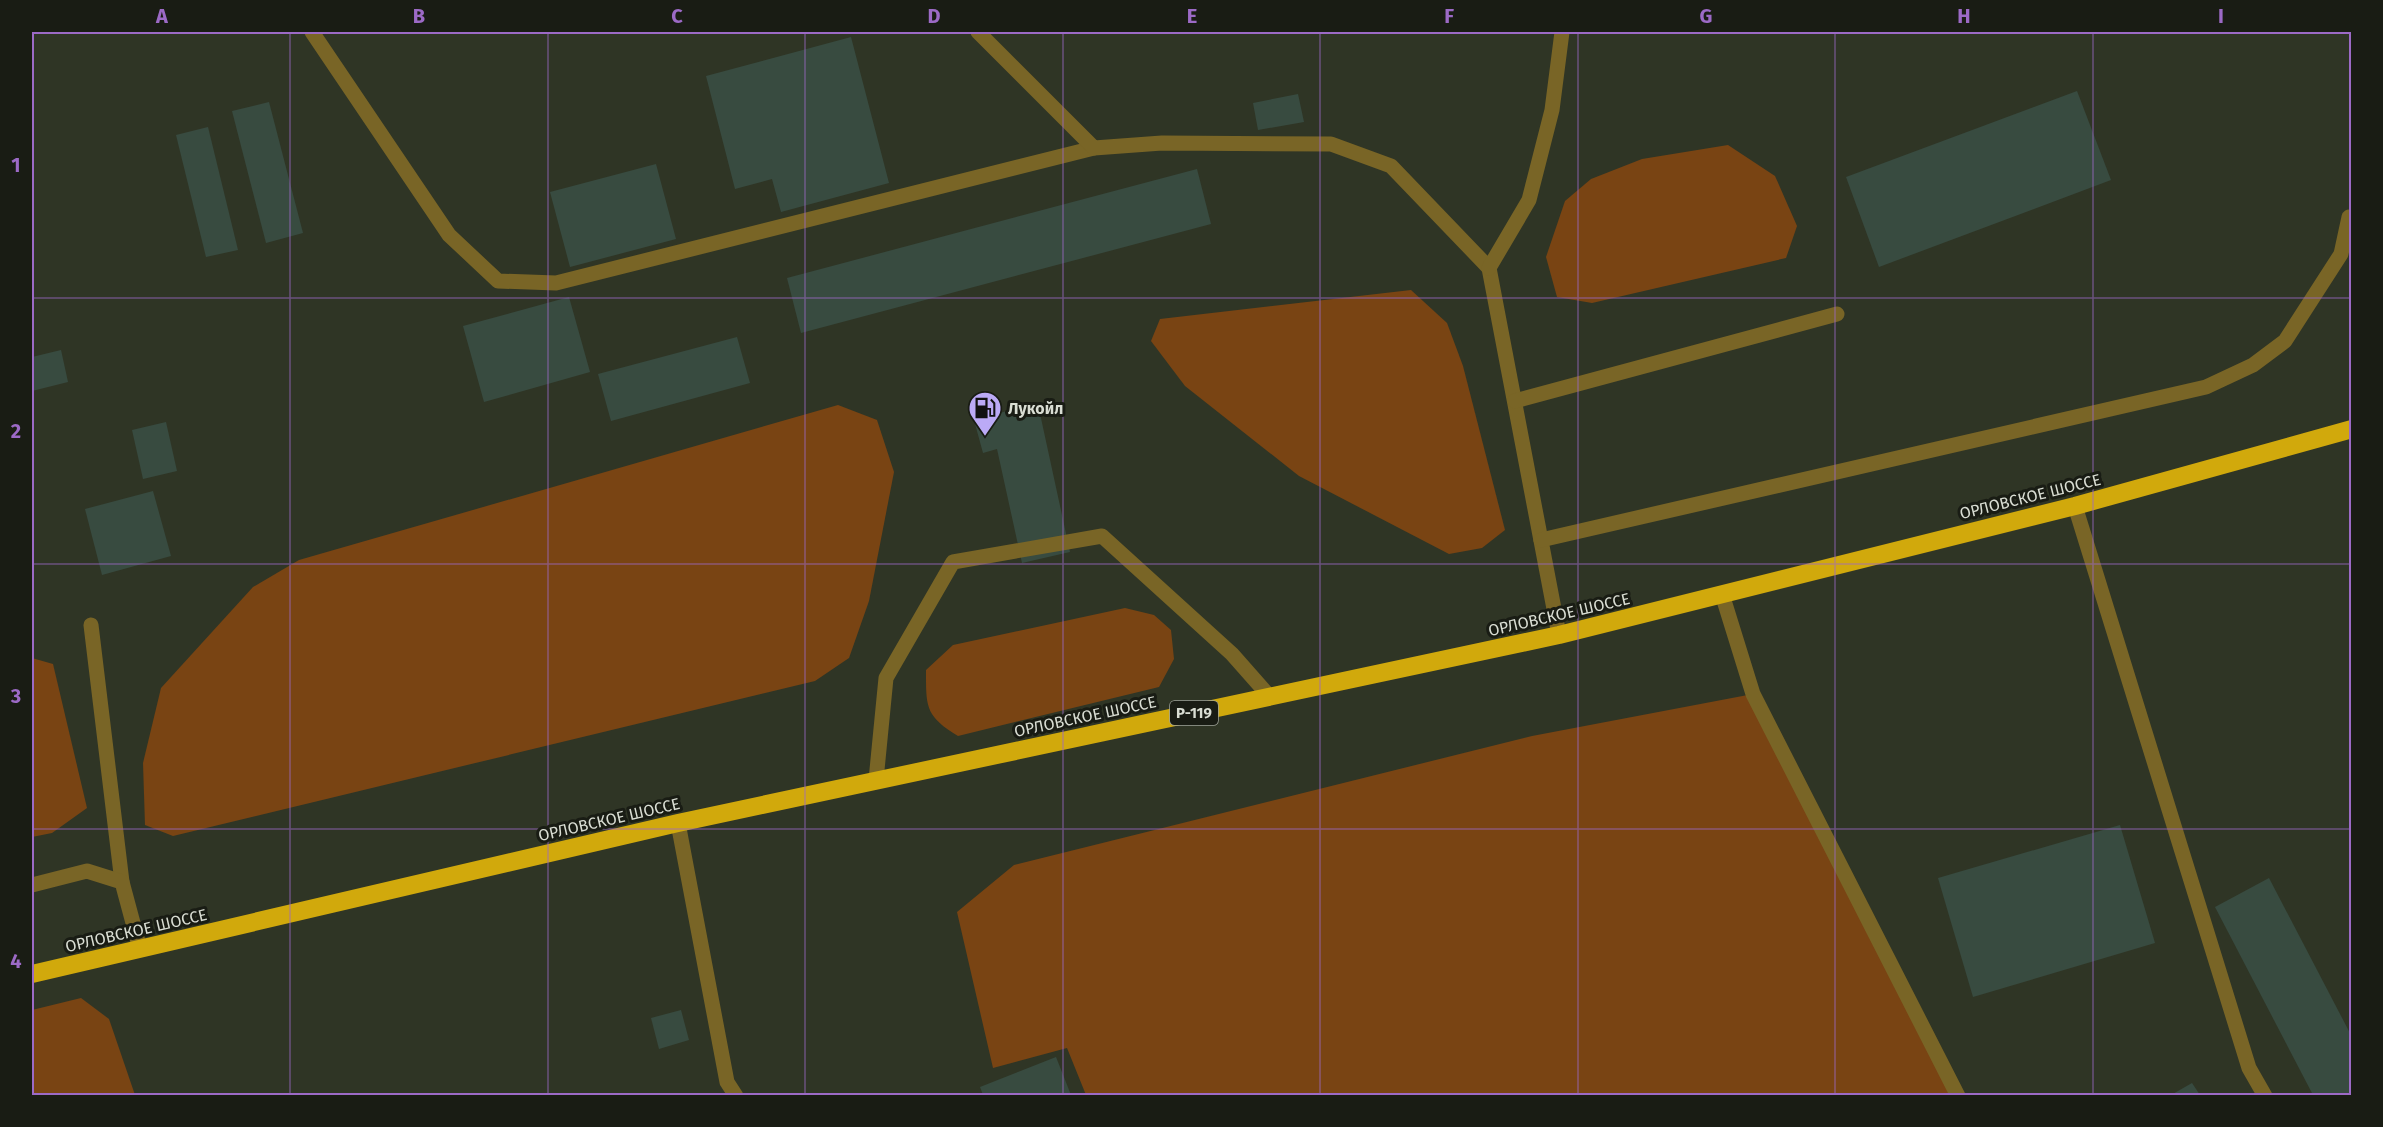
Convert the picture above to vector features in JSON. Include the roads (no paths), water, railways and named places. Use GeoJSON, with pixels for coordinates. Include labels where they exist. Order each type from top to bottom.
{"type":"FeatureCollection","features":[{"type":"Feature","properties":{"kind":"highway","name":"ОРЛОВСКОЕ ШОССЕ"},"geometry":{"type":"LineString","coordinates":[[32,974],[678,823],[1559,635],[2075,506],[2352,429]]}},
{"type":"Feature","properties":{"kind":"street"},"geometry":{"type":"LineString","coordinates":[[312,32],[449,236],[498,281],[556,283],[1094,148],[1162,143],[1331,144],[1391,166],[1489,268],[1559,635]]}},
{"type":"Feature","properties":{"kind":"street"},"geometry":{"type":"LineString","coordinates":[[978,32],[1094,148]]}},
{"type":"Feature","properties":{"kind":"street"},"geometry":{"type":"LineString","coordinates":[[1489,268],[1529,200],[1552,110],[1562,32]]}},
{"type":"Feature","properties":{"kind":"street"},"geometry":{"type":"LineString","coordinates":[[1541,540],[2206,387],[2253,365],[2285,341],[2341,254],[2349,217]]}},
{"type":"Feature","properties":{"kind":"street"},"geometry":{"type":"LineString","coordinates":[[1515,401],[1837,314]]}},
{"type":"Feature","properties":{"kind":"street"},"geometry":{"type":"LineString","coordinates":[[2075,506],[2249,1068],[2265,1095]]}},
{"type":"Feature","properties":{"kind":"street"},"geometry":{"type":"LineString","coordinates":[[876,780],[886,678],[953,562],[1102,536],[1232,654],[1270,698]]}},
{"type":"Feature","properties":{"kind":"street"},"geometry":{"type":"LineString","coordinates":[[1722,594],[1752,694],[1958,1095]]}},
{"type":"Feature","properties":{"kind":"street"},"geometry":{"type":"LineString","coordinates":[[90,625],[122,882],[140,949]]}},
{"type":"Feature","properties":{"kind":"street"},"geometry":{"type":"LineString","coordinates":[[678,823],[727,1082],[736,1095]]}},
{"type":"Feature","properties":{"kind":"street"},"geometry":{"type":"LineString","coordinates":[[32,885],[87,871],[122,882]]}},
{"type":"Feature","properties":{"kind":"place","name":"Лукойл"},"geometry":{"type":"Point","coordinates":[985,437]}}]}
